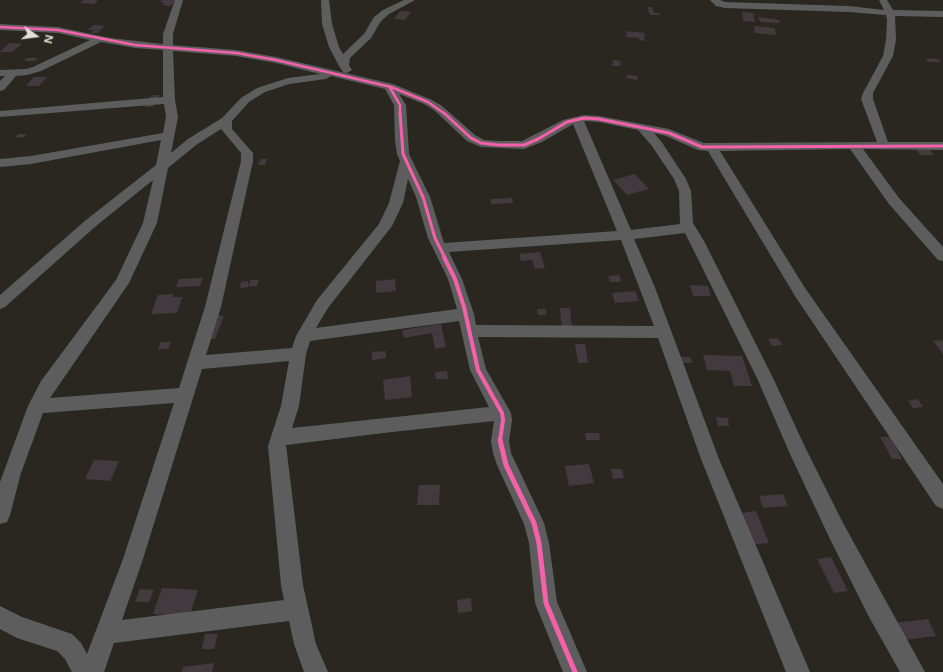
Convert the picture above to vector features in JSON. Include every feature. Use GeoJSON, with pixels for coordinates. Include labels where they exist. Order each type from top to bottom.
{"type":"FeatureCollection","features":[{"type":"Feature","properties":{"kind":"street"},"geometry":{"type":"LineString","coordinates":[[0,515],[12,473],[37,406],[47,386],[122,283],[150,223],[172,117],[169,100],[167,47],[168,34],[179,0]]}},
{"type":"Feature","properties":{"kind":"street"},"geometry":{"type":"LineString","coordinates":[[325,0],[327,24],[341,70]]}},
{"type":"Feature","properties":{"kind":"street"},"geometry":{"type":"LineString","coordinates":[[341,70],[345,57],[368,36],[377,19],[386,12],[411,0]]}},
{"type":"Feature","properties":{"kind":"street"},"geometry":{"type":"LineString","coordinates":[[781,7],[795,0]]}},
{"type":"Feature","properties":{"kind":"street"},"geometry":{"type":"LineString","coordinates":[[883,0],[892,20],[891,40],[888,56],[868,93],[867,99],[884,146]]}},
{"type":"Feature","properties":{"kind":"street"},"geometry":{"type":"LineString","coordinates":[[719,2],[890,13],[943,14]]}},
{"type":"Feature","properties":{"kind":"street"},"geometry":{"type":"LineString","coordinates":[[0,28],[58,30],[135,45],[236,52],[341,70],[351,78],[389,86],[428,102],[438,108],[471,138],[481,143],[514,146],[524,145],[538,139],[561,124],[577,119],[599,119],[669,133],[695,145],[712,148],[854,146],[942,147]]}},
{"type":"Feature","properties":{"kind":"street"},"geometry":{"type":"LineString","coordinates":[[0,73],[37,70],[100,39]]}},
{"type":"Feature","properties":{"kind":"street"},"geometry":{"type":"LineString","coordinates":[[0,303],[32,277],[91,223],[202,134],[226,120],[245,100],[261,90],[277,84],[341,70]]}},
{"type":"Feature","properties":{"kind":"street"},"geometry":{"type":"LineString","coordinates":[[0,88],[13,73]]}},
{"type":"Feature","properties":{"kind":"street"},"geometry":{"type":"LineString","coordinates":[[389,86],[400,104],[402,149],[406,162],[423,197],[433,232],[455,279],[478,370],[502,412],[503,420],[500,441],[502,453],[506,465],[534,523],[539,543],[546,603],[575,672]]}},
{"type":"Feature","properties":{"kind":"street"},"geometry":{"type":"LineString","coordinates":[[0,114],[169,100]]}},
{"type":"Feature","properties":{"kind":"street"},"geometry":{"type":"LineString","coordinates":[[577,119],[647,285],[710,459],[798,672]]}},
{"type":"Feature","properties":{"kind":"street"},"geometry":{"type":"LineString","coordinates":[[92,672],[132,559],[213,307],[247,161],[247,153],[244,148],[227,130],[225,125],[226,120]]}},
{"type":"Feature","properties":{"kind":"street"},"geometry":{"type":"LineString","coordinates":[[640,127],[657,144],[680,179],[685,191],[685,220],[765,378],[799,454],[836,530],[888,629],[913,672]]}},
{"type":"Feature","properties":{"kind":"street"},"geometry":{"type":"LineString","coordinates":[[0,163],[31,160],[169,135]]}},
{"type":"Feature","properties":{"kind":"street"},"geometry":{"type":"LineString","coordinates":[[854,146],[894,201],[943,256]]}},
{"type":"Feature","properties":{"kind":"street"},"geometry":{"type":"LineString","coordinates":[[712,148],[800,292],[943,500]]}},
{"type":"Feature","properties":{"kind":"street"},"geometry":{"type":"LineString","coordinates":[[316,672],[305,644],[292,586],[277,446],[290,406],[298,354],[304,336],[322,304],[344,275],[386,226],[396,202],[406,162]]}},
{"type":"Feature","properties":{"kind":"street"},"geometry":{"type":"LineString","coordinates":[[440,248],[626,235],[689,228]]}},
{"type":"Feature","properties":{"kind":"street"},"geometry":{"type":"LineString","coordinates":[[304,336],[467,322],[663,332]]}},
{"type":"Feature","properties":{"kind":"street"},"geometry":{"type":"LineString","coordinates":[[195,363],[298,354]]}},
{"type":"Feature","properties":{"kind":"street"},"geometry":{"type":"LineString","coordinates":[[37,406],[184,395]]}},
{"type":"Feature","properties":{"kind":"street"},"geometry":{"type":"LineString","coordinates":[[279,438],[502,412]]}},
{"type":"Feature","properties":{"kind":"street"},"geometry":{"type":"LineString","coordinates":[[106,633],[297,609]]}},
{"type":"Feature","properties":{"kind":"street"},"geometry":{"type":"LineString","coordinates":[[0,617],[17,627],[64,642],[73,651],[84,672]]}},
{"type":"Feature","properties":{"kind":"building"},"geometry":{"type":"Polygon","coordinates":[[[83,0],[98,0],[94,4],[80,3],[83,0]]]}},
{"type":"Feature","properties":{"kind":"building"},"geometry":{"type":"Polygon","coordinates":[[[163,0],[177,0],[170,6],[162,5],[165,3],[160,2],[163,0]]]}},
{"type":"Feature","properties":{"kind":"building"},"geometry":{"type":"Polygon","coordinates":[[[647,7],[652,7],[654,13],[659,13],[660,15],[650,15],[647,7]]]}},
{"type":"Feature","properties":{"kind":"building"},"geometry":{"type":"Polygon","coordinates":[[[400,11],[411,12],[405,20],[394,19],[400,11]]]}},
{"type":"Feature","properties":{"kind":"building"},"geometry":{"type":"Polygon","coordinates":[[[742,12],[753,13],[755,22],[743,21],[742,12]]]}},
{"type":"Feature","properties":{"kind":"building"},"geometry":{"type":"Polygon","coordinates":[[[758,17],[779,20],[780,23],[760,22],[758,17]]]}},
{"type":"Feature","properties":{"kind":"building"},"geometry":{"type":"Polygon","coordinates":[[[93,25],[105,26],[97,33],[91,33],[94,30],[88,30],[93,25]]]}},
{"type":"Feature","properties":{"kind":"building"},"geometry":{"type":"Polygon","coordinates":[[[754,26],[775,28],[776,35],[755,33],[754,26]]]}},
{"type":"Feature","properties":{"kind":"building"},"geometry":{"type":"Polygon","coordinates":[[[627,31],[645,33],[644,41],[639,40],[639,38],[626,37],[627,31]]]}},
{"type":"Feature","properties":{"kind":"building"},"geometry":{"type":"Polygon","coordinates":[[[9,43],[22,44],[12,52],[0,52],[9,43]]]}},
{"type":"Feature","properties":{"kind":"building"},"geometry":{"type":"Polygon","coordinates":[[[27,58],[38,58],[35,61],[24,61],[27,58]]]}},
{"type":"Feature","properties":{"kind":"building"},"geometry":{"type":"Polygon","coordinates":[[[926,58],[938,59],[941,62],[928,62],[926,58]]]}},
{"type":"Feature","properties":{"kind":"building"},"geometry":{"type":"Polygon","coordinates":[[[613,60],[621,61],[620,66],[612,66],[613,60]]]}},
{"type":"Feature","properties":{"kind":"building"},"geometry":{"type":"Polygon","coordinates":[[[627,75],[638,76],[637,80],[626,78],[627,75]]]}},
{"type":"Feature","properties":{"kind":"building"},"geometry":{"type":"Polygon","coordinates":[[[34,77],[47,77],[39,86],[26,86],[34,77]]]}},
{"type":"Feature","properties":{"kind":"building"},"geometry":{"type":"Polygon","coordinates":[[[151,95],[159,95],[153,107],[145,107],[151,95]]]}},
{"type":"Feature","properties":{"kind":"building"},"geometry":{"type":"Polygon","coordinates":[[[18,134],[27,134],[24,137],[15,138],[18,134]]]}},
{"type":"Feature","properties":{"kind":"building"},"geometry":{"type":"Polygon","coordinates":[[[916,149],[929,149],[934,155],[920,155],[916,149]]]}},
{"type":"Feature","properties":{"kind":"building"},"geometry":{"type":"Polygon","coordinates":[[[261,159],[267,159],[265,165],[258,165],[261,159]]]}},
{"type":"Feature","properties":{"kind":"building"},"geometry":{"type":"Polygon","coordinates":[[[635,174],[649,189],[627,195],[613,180],[635,174]]]}},
{"type":"Feature","properties":{"kind":"building"},"geometry":{"type":"Polygon","coordinates":[[[512,198],[513,203],[491,204],[491,199],[512,198]]]}},
{"type":"Feature","properties":{"kind":"building"},"geometry":{"type":"Polygon","coordinates":[[[540,252],[545,268],[535,269],[532,260],[521,261],[519,254],[540,252]]]}},
{"type":"Feature","properties":{"kind":"building"},"geometry":{"type":"Polygon","coordinates":[[[619,275],[621,282],[610,282],[608,276],[619,275]]]}},
{"type":"Feature","properties":{"kind":"building"},"geometry":{"type":"Polygon","coordinates":[[[203,278],[200,286],[176,287],[179,279],[203,278]]]}},
{"type":"Feature","properties":{"kind":"building"},"geometry":{"type":"Polygon","coordinates":[[[395,279],[396,291],[376,293],[376,281],[395,279]]]}},
{"type":"Feature","properties":{"kind":"building"},"geometry":{"type":"Polygon","coordinates":[[[251,280],[259,280],[257,286],[248,286],[251,280]]]}},
{"type":"Feature","properties":{"kind":"building"},"geometry":{"type":"Polygon","coordinates":[[[248,281],[248,287],[240,288],[241,282],[248,281]]]}},
{"type":"Feature","properties":{"kind":"building"},"geometry":{"type":"Polygon","coordinates":[[[690,285],[708,286],[711,296],[693,296],[690,285]]]}},
{"type":"Feature","properties":{"kind":"building"},"geometry":{"type":"Polygon","coordinates":[[[635,291],[639,301],[615,303],[612,293],[635,291]]]}},
{"type":"Feature","properties":{"kind":"building"},"geometry":{"type":"Polygon","coordinates":[[[174,294],[172,297],[182,297],[177,313],[151,314],[158,295],[174,294]]]}},
{"type":"Feature","properties":{"kind":"building"},"geometry":{"type":"Polygon","coordinates":[[[560,308],[570,308],[572,330],[562,330],[560,308]]]}},
{"type":"Feature","properties":{"kind":"building"},"geometry":{"type":"Polygon","coordinates":[[[537,309],[546,309],[546,315],[538,315],[537,309]]]}},
{"type":"Feature","properties":{"kind":"building"},"geometry":{"type":"Polygon","coordinates":[[[217,315],[224,316],[215,339],[208,339],[217,315]]]}},
{"type":"Feature","properties":{"kind":"building"},"geometry":{"type":"Polygon","coordinates":[[[441,324],[446,347],[435,349],[432,333],[404,338],[402,330],[441,324]]]}},
{"type":"Feature","properties":{"kind":"building"},"geometry":{"type":"Polygon","coordinates":[[[778,338],[782,345],[772,346],[768,339],[778,338]]]}},
{"type":"Feature","properties":{"kind":"building"},"geometry":{"type":"Polygon","coordinates":[[[933,341],[943,341],[943,354],[933,341]]]}},
{"type":"Feature","properties":{"kind":"building"},"geometry":{"type":"Polygon","coordinates":[[[161,342],[171,342],[168,349],[158,349],[161,342]]]}},
{"type":"Feature","properties":{"kind":"building"},"geometry":{"type":"Polygon","coordinates":[[[575,344],[585,344],[588,363],[578,363],[575,344]]]}},
{"type":"Feature","properties":{"kind":"building"},"geometry":{"type":"Polygon","coordinates":[[[386,351],[386,358],[372,360],[372,352],[386,351]]]}},
{"type":"Feature","properties":{"kind":"building"},"geometry":{"type":"Polygon","coordinates":[[[703,355],[742,356],[752,386],[734,386],[730,371],[707,370],[703,355]]]}},
{"type":"Feature","properties":{"kind":"building"},"geometry":{"type":"Polygon","coordinates":[[[674,357],[690,357],[692,363],[676,363],[674,357]]]}},
{"type":"Feature","properties":{"kind":"building"},"geometry":{"type":"Polygon","coordinates":[[[447,371],[448,379],[436,379],[435,372],[447,371]]]}},
{"type":"Feature","properties":{"kind":"building"},"geometry":{"type":"Polygon","coordinates":[[[410,376],[412,397],[385,400],[383,380],[410,376]]]}},
{"type":"Feature","properties":{"kind":"building"},"geometry":{"type":"Polygon","coordinates":[[[918,399],[923,407],[913,408],[908,401],[918,399]]]}},
{"type":"Feature","properties":{"kind":"building"},"geometry":{"type":"Polygon","coordinates":[[[716,417],[728,418],[729,426],[718,426],[716,417]]]}},
{"type":"Feature","properties":{"kind":"building"},"geometry":{"type":"Polygon","coordinates":[[[585,433],[599,433],[600,440],[586,440],[585,433]]]}},
{"type":"Feature","properties":{"kind":"building"},"geometry":{"type":"Polygon","coordinates":[[[880,437],[891,437],[902,459],[892,459],[880,437]]]}},
{"type":"Feature","properties":{"kind":"building"},"geometry":{"type":"Polygon","coordinates":[[[94,460],[119,461],[110,481],[85,479],[94,460]]]}},
{"type":"Feature","properties":{"kind":"building"},"geometry":{"type":"Polygon","coordinates":[[[589,464],[594,483],[569,486],[565,466],[589,464]]]}},
{"type":"Feature","properties":{"kind":"building"},"geometry":{"type":"Polygon","coordinates":[[[611,469],[622,469],[624,478],[613,479],[611,469]]]}},
{"type":"Feature","properties":{"kind":"building"},"geometry":{"type":"Polygon","coordinates":[[[419,485],[440,485],[439,505],[417,505],[419,485]]]}},
{"type":"Feature","properties":{"kind":"building"},"geometry":{"type":"Polygon","coordinates":[[[783,494],[788,506],[763,508],[759,496],[783,494]]]}},
{"type":"Feature","properties":{"kind":"building"},"geometry":{"type":"Polygon","coordinates":[[[756,511],[769,543],[745,545],[733,514],[756,511]]]}},
{"type":"Feature","properties":{"kind":"building"},"geometry":{"type":"Polygon","coordinates":[[[831,557],[848,591],[834,593],[817,559],[831,557]]]}},
{"type":"Feature","properties":{"kind":"building"},"geometry":{"type":"Polygon","coordinates":[[[162,588],[198,590],[190,615],[153,614],[162,588]]]}},
{"type":"Feature","properties":{"kind":"building"},"geometry":{"type":"Polygon","coordinates":[[[140,589],[154,590],[149,602],[135,602],[140,589]]]}},
{"type":"Feature","properties":{"kind":"building"},"geometry":{"type":"Polygon","coordinates":[[[471,598],[472,611],[458,613],[457,600],[471,598]]]}},
{"type":"Feature","properties":{"kind":"building"},"geometry":{"type":"Polygon","coordinates":[[[928,619],[936,636],[904,640],[895,623],[928,619]]]}},
{"type":"Feature","properties":{"kind":"building"},"geometry":{"type":"Polygon","coordinates":[[[205,634],[218,634],[214,649],[202,649],[205,634]]]}},
{"type":"Feature","properties":{"kind":"building"},"geometry":{"type":"Polygon","coordinates":[[[214,663],[212,672],[182,672],[183,667],[214,663]]]}},
{"type":"Feature","properties":{"kind":"cycle path"},"geometry":{"type":"LineString","coordinates":[[0,27],[58,30],[135,45],[236,53],[276,60],[391,87],[428,102],[438,108],[471,138],[481,143],[524,145],[538,139],[567,122],[584,118],[599,119],[669,133],[702,147],[943,146]]}},
{"type":"Feature","properties":{"kind":"cycle path"},"geometry":{"type":"LineString","coordinates":[[389,86],[400,105],[403,154],[423,197],[435,238],[455,279],[464,307],[478,370],[502,413],[503,420],[500,441],[502,453],[506,465],[534,523],[539,543],[546,603],[575,672]]}}]}
